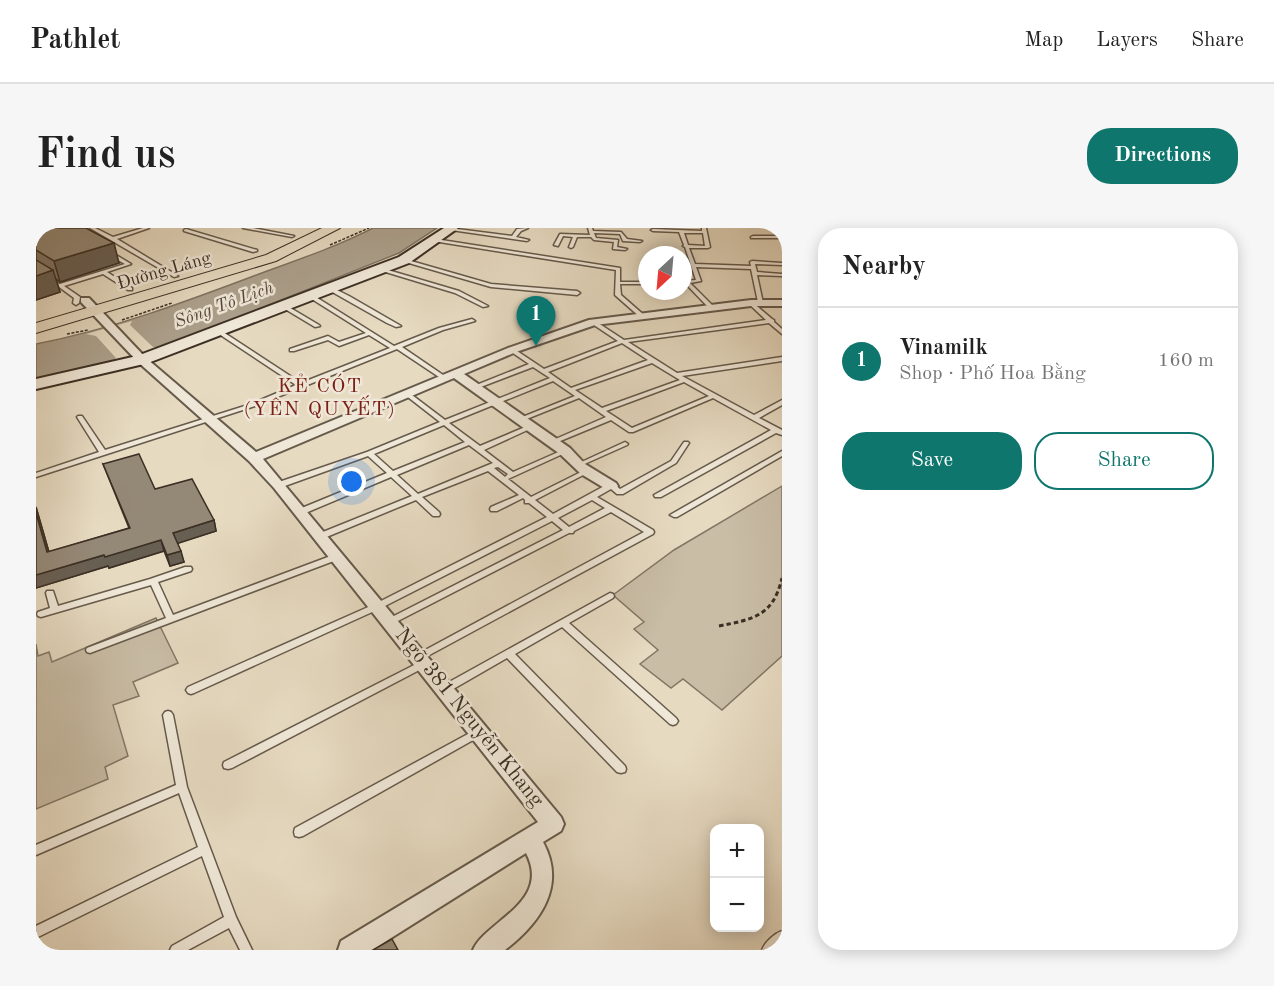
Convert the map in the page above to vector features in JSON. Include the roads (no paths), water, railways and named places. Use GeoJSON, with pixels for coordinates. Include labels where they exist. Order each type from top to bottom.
{"type":"FeatureCollection","features":[{"type":"Feature","properties":{"kind":"main road","name":"Đường Láng"},"geometry":{"type":"LineString","coordinates":[[36,328],[86,305],[130,289],[255,251],[308,228]]}},
{"type":"Feature","properties":{"kind":"main road","name":"Đường Láng"},"geometry":{"type":"LineString","coordinates":[[36,313],[86,305],[231,271],[294,249],[333,228]]}},
{"type":"Feature","properties":{"kind":"main road"},"geometry":{"type":"LineString","coordinates":[[36,384],[140,357],[218,331],[282,304],[404,260],[451,228]]}},
{"type":"Feature","properties":{"kind":"main road"},"geometry":{"type":"LineString","coordinates":[[218,263],[231,271]]}},
{"type":"Feature","properties":{"kind":"street"},"geometry":{"type":"LineString","coordinates":[[254,458],[512,350],[593,322],[756,302],[782,303]]}},
{"type":"Feature","properties":{"kind":"street","name":"Ngõ 381 Nguyễn Khang"},"geometry":{"type":"LineString","coordinates":[[86,305],[140,357],[254,458],[279,485],[336,557],[392,621],[553,824],[350,950]]}},
{"type":"Feature","properties":{"kind":"street"},"geometry":{"type":"LineString","coordinates":[[450,376],[476,387],[565,451],[582,468],[611,486]]}},
{"type":"Feature","properties":{"kind":"street"},"geometry":{"type":"LineString","coordinates":[[485,950],[509,934],[537,904],[541,863],[529,838]]}},
{"type":"Feature","properties":{"kind":"lane"},"geometry":{"type":"LineString","coordinates":[[92,228],[176,276]]}},
{"type":"Feature","properties":{"kind":"lane"},"geometry":{"type":"LineString","coordinates":[[113,239],[147,228]]}},
{"type":"Feature","properties":{"kind":"lane"},"geometry":{"type":"LineString","coordinates":[[245,228],[292,236]]}},
{"type":"Feature","properties":{"kind":"lane"},"geometry":{"type":"LineString","coordinates":[[451,228],[527,240]]}},
{"type":"Feature","properties":{"kind":"lane"},"geometry":{"type":"LineString","coordinates":[[514,237],[519,230],[526,228]]}},
{"type":"Feature","properties":{"kind":"lane"},"geometry":{"type":"LineString","coordinates":[[186,230],[255,251]]}},
{"type":"Feature","properties":{"kind":"lane"},"geometry":{"type":"LineString","coordinates":[[653,230],[704,230],[708,247],[692,246]]}},
{"type":"Feature","properties":{"kind":"lane"},"geometry":{"type":"LineString","coordinates":[[681,231],[685,246]]}},
{"type":"Feature","properties":{"kind":"lane"},"geometry":{"type":"LineString","coordinates":[[591,232],[616,241],[615,248],[625,249]]}},
{"type":"Feature","properties":{"kind":"lane"},"geometry":{"type":"LineString","coordinates":[[558,243],[565,235],[576,236],[591,232],[621,233],[625,240],[640,241]]}},
{"type":"Feature","properties":{"kind":"lane"},"geometry":{"type":"LineString","coordinates":[[571,247],[576,236]]}},
{"type":"Feature","properties":{"kind":"lane"},"geometry":{"type":"LineString","coordinates":[[753,237],[782,237]]}},
{"type":"Feature","properties":{"kind":"lane"},"geometry":{"type":"LineString","coordinates":[[435,240],[615,268],[618,270],[618,295],[642,316]]}},
{"type":"Feature","properties":{"kind":"lane"},"geometry":{"type":"LineString","coordinates":[[59,285],[129,264],[102,249]]}},
{"type":"Feature","properties":{"kind":"lane"},"geometry":{"type":"LineString","coordinates":[[404,260],[491,285],[577,293]]}},
{"type":"Feature","properties":{"kind":"lane"},"geometry":{"type":"LineString","coordinates":[[782,264],[752,262],[756,302],[782,332]]}},
{"type":"Feature","properties":{"kind":"lane"},"geometry":{"type":"LineString","coordinates":[[692,281],[699,281],[693,265],[754,270],[782,275]]}},
{"type":"Feature","properties":{"kind":"lane"},"geometry":{"type":"LineString","coordinates":[[381,269],[457,292],[485,306]]}},
{"type":"Feature","properties":{"kind":"lane"},"geometry":{"type":"LineString","coordinates":[[103,272],[130,289]]}},
{"type":"Feature","properties":{"kind":"lane"},"geometry":{"type":"LineString","coordinates":[[51,281],[86,305]]}},
{"type":"Feature","properties":{"kind":"lane"},"geometry":{"type":"LineString","coordinates":[[618,283],[638,282]]}},
{"type":"Feature","properties":{"kind":"lane"},"geometry":{"type":"LineString","coordinates":[[329,288],[358,300],[367,310],[398,326]]}},
{"type":"Feature","properties":{"kind":"lane"},"geometry":{"type":"LineString","coordinates":[[692,289],[711,307]]}},
{"type":"Feature","properties":{"kind":"lane"},"geometry":{"type":"LineString","coordinates":[[309,296],[370,333],[450,376]]}},
{"type":"Feature","properties":{"kind":"lane"},"geometry":{"type":"LineString","coordinates":[[282,304],[317,326]]}},
{"type":"Feature","properties":{"kind":"lane"},"geometry":{"type":"LineString","coordinates":[[36,475],[209,419],[301,386],[441,328],[472,321]]}},
{"type":"Feature","properties":{"kind":"lane"},"geometry":{"type":"LineString","coordinates":[[543,372],[619,342],[772,321]]}},
{"type":"Feature","properties":{"kind":"lane"},"geometry":{"type":"LineString","coordinates":[[593,322],[619,342],[651,361],[779,432]]}},
{"type":"Feature","properties":{"kind":"lane"},"geometry":{"type":"LineString","coordinates":[[218,331],[301,386]]}},
{"type":"Feature","properties":{"kind":"lane"},"geometry":{"type":"LineString","coordinates":[[292,350],[328,338],[339,344],[370,333]]}},
{"type":"Feature","properties":{"kind":"lane"},"geometry":{"type":"LineString","coordinates":[[512,350],[631,431],[713,396]]}},
{"type":"Feature","properties":{"kind":"lane"},"geometry":{"type":"LineString","coordinates":[[676,375],[782,359]]}},
{"type":"Feature","properties":{"kind":"lane"},"geometry":{"type":"LineString","coordinates":[[570,390],[651,361]]}},
{"type":"Feature","properties":{"kind":"lane"},"geometry":{"type":"LineString","coordinates":[[476,387],[533,365]]}},
{"type":"Feature","properties":{"kind":"lane"},"geometry":{"type":"LineString","coordinates":[[279,485],[369,453],[554,379]]}},
{"type":"Feature","properties":{"kind":"lane"},"geometry":{"type":"LineString","coordinates":[[600,411],[684,380]]}},
{"type":"Feature","properties":{"kind":"lane"},"geometry":{"type":"LineString","coordinates":[[406,393],[447,422],[513,475]]}},
{"type":"Feature","properties":{"kind":"lane"},"geometry":{"type":"LineString","coordinates":[[480,449],[579,396]]}},
{"type":"Feature","properties":{"kind":"lane"},"geometry":{"type":"LineString","coordinates":[[753,418],[782,402]]}},
{"type":"Feature","properties":{"kind":"lane"},"geometry":{"type":"LineString","coordinates":[[774,407],[782,411]]}},
{"type":"Feature","properties":{"kind":"lane"},"geometry":{"type":"LineString","coordinates":[[80,417],[104,454]]}},
{"type":"Feature","properties":{"kind":"lane"},"geometry":{"type":"LineString","coordinates":[[553,442],[610,418]]}},
{"type":"Feature","properties":{"kind":"lane"},"geometry":{"type":"LineString","coordinates":[[658,495],[779,432]]}},
{"type":"Feature","properties":{"kind":"lane"},"geometry":{"type":"LineString","coordinates":[[300,512],[471,442]]}},
{"type":"Feature","properties":{"kind":"lane"},"geometry":{"type":"LineString","coordinates":[[191,690],[378,606],[611,486],[620,492],[674,462],[686,443]]}},
{"type":"Feature","properties":{"kind":"lane"},"geometry":{"type":"LineString","coordinates":[[494,509],[525,498],[625,444]]}},
{"type":"Feature","properties":{"kind":"lane"},"geometry":{"type":"LineString","coordinates":[[503,480],[565,451]]}},
{"type":"Feature","properties":{"kind":"lane"},"geometry":{"type":"LineString","coordinates":[[369,453],[436,514]]}},
{"type":"Feature","properties":{"kind":"lane"},"geometry":{"type":"LineString","coordinates":[[674,515],[782,453]]}},
{"type":"Feature","properties":{"kind":"lane"},"geometry":{"type":"LineString","coordinates":[[321,536],[498,464]]}},
{"type":"Feature","properties":{"kind":"lane"},"geometry":{"type":"LineString","coordinates":[[489,468],[570,531]]}},
{"type":"Feature","properties":{"kind":"lane"},"geometry":{"type":"LineString","coordinates":[[228,765],[422,660],[650,532],[592,496]]}},
{"type":"Feature","properties":{"kind":"lane"},"geometry":{"type":"LineString","coordinates":[[392,621],[612,508]]}},
{"type":"Feature","properties":{"kind":"lane"},"geometry":{"type":"LineString","coordinates":[[90,650],[336,557]]}},
{"type":"Feature","properties":{"kind":"lane"},"geometry":{"type":"LineString","coordinates":[[41,614],[188,569]]}},
{"type":"Feature","properties":{"kind":"lane"},"geometry":{"type":"LineString","coordinates":[[153,581],[171,620]]}},
{"type":"Feature","properties":{"kind":"lane"},"geometry":{"type":"LineString","coordinates":[[50,593],[55,610]]}},
{"type":"Feature","properties":{"kind":"lane"},"geometry":{"type":"LineString","coordinates":[[445,689],[564,624],[610,596]]}},
{"type":"Feature","properties":{"kind":"lane"},"geometry":{"type":"LineString","coordinates":[[564,624],[673,721]]}},
{"type":"Feature","properties":{"kind":"lane"},"geometry":{"type":"LineString","coordinates":[[509,654],[621,769]]}},
{"type":"Feature","properties":{"kind":"lane"},"geometry":{"type":"LineString","coordinates":[[168,714],[182,787],[231,920],[246,950]]}},
{"type":"Feature","properties":{"kind":"lane"},"geometry":{"type":"LineString","coordinates":[[299,832],[480,731]]}},
{"type":"Feature","properties":{"kind":"lane"},"geometry":{"type":"LineString","coordinates":[[36,850],[182,787]]}},
{"type":"Feature","properties":{"kind":"lane"},"geometry":{"type":"LineString","coordinates":[[36,932],[205,849]]}},
{"type":"Feature","properties":{"kind":"lane"},"geometry":{"type":"LineString","coordinates":[[176,950],[231,920]]}},
{"type":"Feature","properties":{"kind":"lane"},"geometry":{"type":"LineString","coordinates":[[768,950],[782,937]]}},
{"type":"Feature","properties":{"kind":"water","name":"Sông Tô Lịch"},"geometry":{"type":"Polygon","coordinates":[[[373,228],[437,228],[399,253],[168,345],[110,363],[36,380],[36,344],[121,323],[316,253],[373,228]]]}},
{"type":"Feature","properties":{"kind":"place","name":"Vinamilk"},"geometry":{"type":"Point","coordinates":[536,346]}},
{"type":"Feature","properties":{"kind":"district","name":"KẺ CÓT (YÊN QUYẾT)"},"geometry":{"type":"Point","coordinates":[320,398]}}]}
